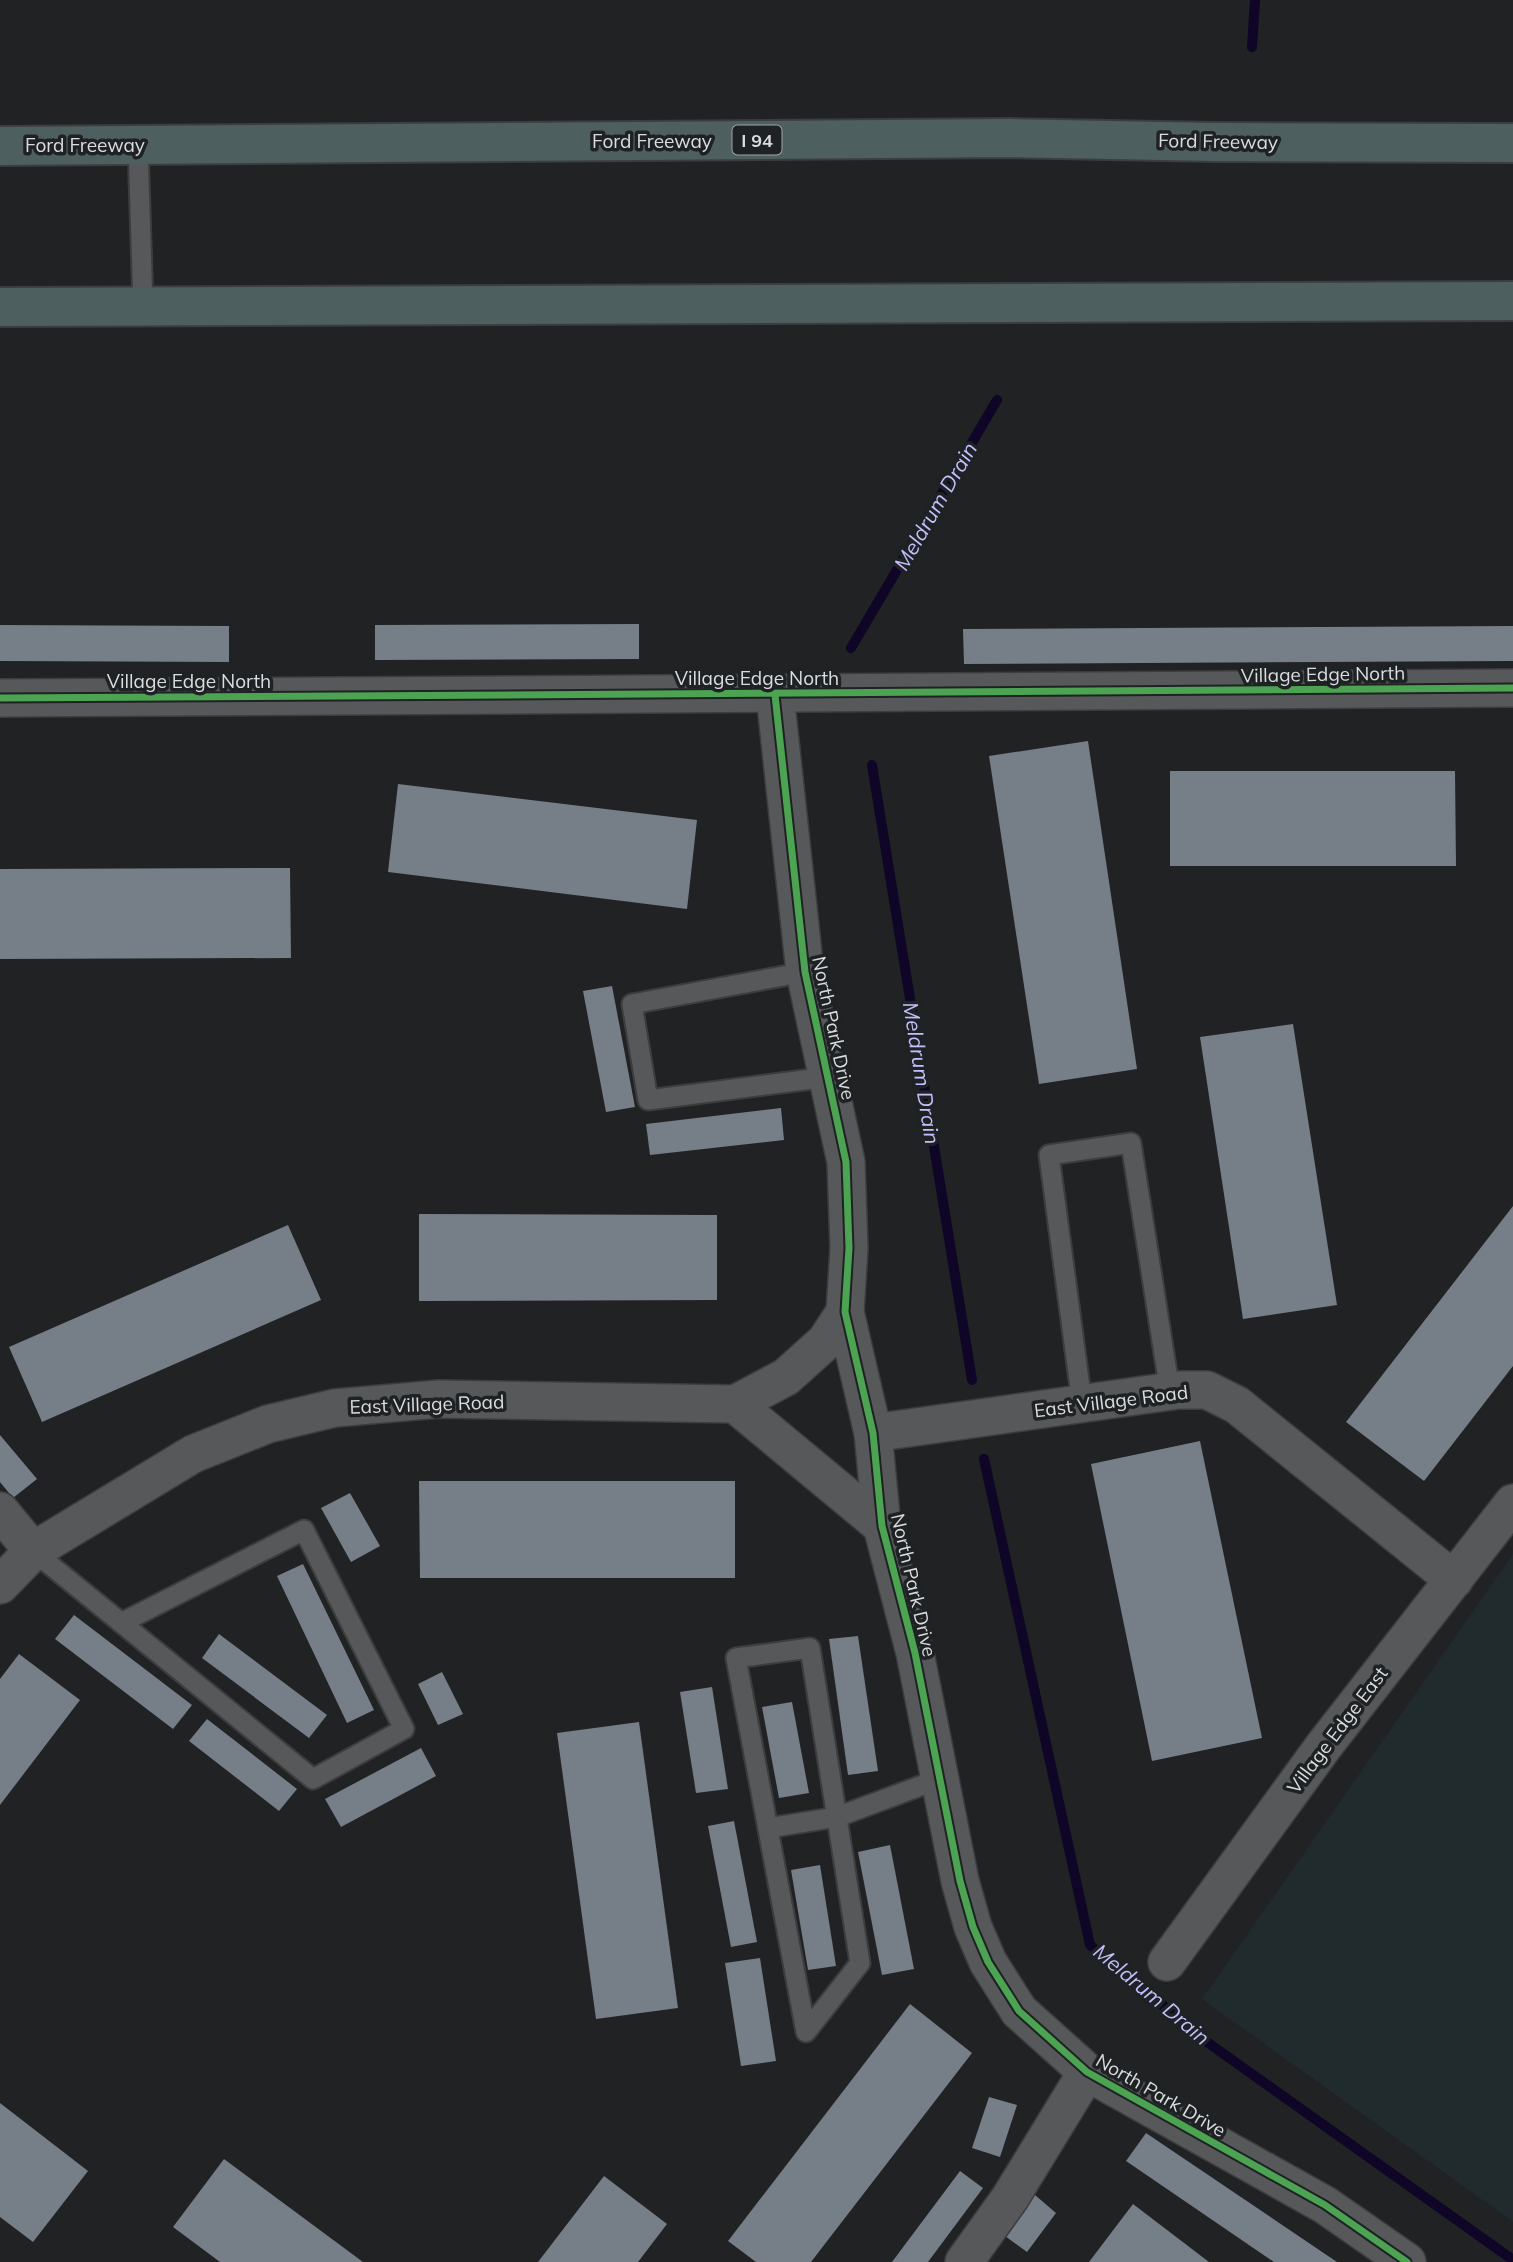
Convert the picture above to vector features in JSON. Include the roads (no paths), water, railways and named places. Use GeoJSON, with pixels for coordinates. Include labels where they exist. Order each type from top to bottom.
{"type":"FeatureCollection","features":[{"type":"Feature","properties":{"kind":"highway","name":"Ford Freeway"},"geometry":{"type":"LineString","coordinates":[[0,146],[1009,138],[1513,143]]}},
{"type":"Feature","properties":{"kind":"highway"},"geometry":{"type":"LineString","coordinates":[[0,307],[1513,301]]}},
{"type":"Feature","properties":{"kind":"street","name":"Village Edge North"},"geometry":{"type":"LineString","coordinates":[[0,698],[633,693],[775,695],[1513,688]]}},
{"type":"Feature","properties":{"kind":"street","name":"North Park Drive"},"geometry":{"type":"LineString","coordinates":[[775,695],[805,972],[846,1162],[849,1248],[845,1312],[873,1433],[882,1526],[915,1654],[960,1881],[973,1927],[988,1962],[1019,2011],[1087,2072],[1325,2205],[1407,2262]]}},
{"type":"Feature","properties":{"kind":"street","name":"East Village Road"},"geometry":{"type":"LineString","coordinates":[[0,1585],[33,1551],[193,1454],[268,1424],[335,1408],[439,1399],[735,1404],[786,1377],[826,1341],[845,1312]]}},
{"type":"Feature","properties":{"kind":"street","name":"East Village Road"},"geometry":{"type":"LineString","coordinates":[[873,1433],[1082,1403],[1207,1390],[1237,1405],[1454,1580]]}},
{"type":"Feature","properties":{"kind":"street"},"geometry":{"type":"LineString","coordinates":[[735,1404],[882,1526]]}},
{"type":"Feature","properties":{"kind":"street","name":"Village Edge East"},"geometry":{"type":"LineString","coordinates":[[1167,1962],[1323,1747],[1513,1503]]}},
{"type":"Feature","properties":{"kind":"street"},"geometry":{"type":"LineString","coordinates":[[0,1511],[33,1551]]}},
{"type":"Feature","properties":{"kind":"street"},"geometry":{"type":"LineString","coordinates":[[964,2262],[1010,2199],[1087,2072]]}},
{"type":"Feature","properties":{"kind":"lane"},"geometry":{"type":"LineString","coordinates":[[138,145],[143,306]]}},
{"type":"Feature","properties":{"kind":"lane"},"geometry":{"type":"LineString","coordinates":[[805,972],[632,1004],[648,1100],[828,1077]]}},
{"type":"Feature","properties":{"kind":"lane"},"geometry":{"type":"LineString","coordinates":[[1082,1403],[1049,1154],[1131,1143],[1170,1392]]}},
{"type":"Feature","properties":{"kind":"lane"},"geometry":{"type":"LineString","coordinates":[[33,1551],[121,1623],[313,1779],[404,1729],[304,1530],[121,1623]]}},
{"type":"Feature","properties":{"kind":"lane"},"geometry":{"type":"LineString","coordinates":[[810,1648],[837,1816],[860,1963],[806,2032],[736,1658],[810,1648]]}},
{"type":"Feature","properties":{"kind":"lane"},"geometry":{"type":"LineString","coordinates":[[768,1828],[837,1816],[939,1779]]}},
{"type":"Feature","properties":{"kind":"waterway","name":"Meldrum Drain"},"geometry":{"type":"LineString","coordinates":[[1252,47],[1255,0]]}},
{"type":"Feature","properties":{"kind":"waterway","name":"Meldrum Drain"},"geometry":{"type":"LineString","coordinates":[[851,648],[997,400]]}},
{"type":"Feature","properties":{"kind":"waterway","name":"Meldrum Drain"},"geometry":{"type":"LineString","coordinates":[[872,765],[972,1380]]}},
{"type":"Feature","properties":{"kind":"waterway","name":"Meldrum Drain"},"geometry":{"type":"LineString","coordinates":[[984,1459],[1090,1945],[1207,2042],[1513,2260]]}}]}
